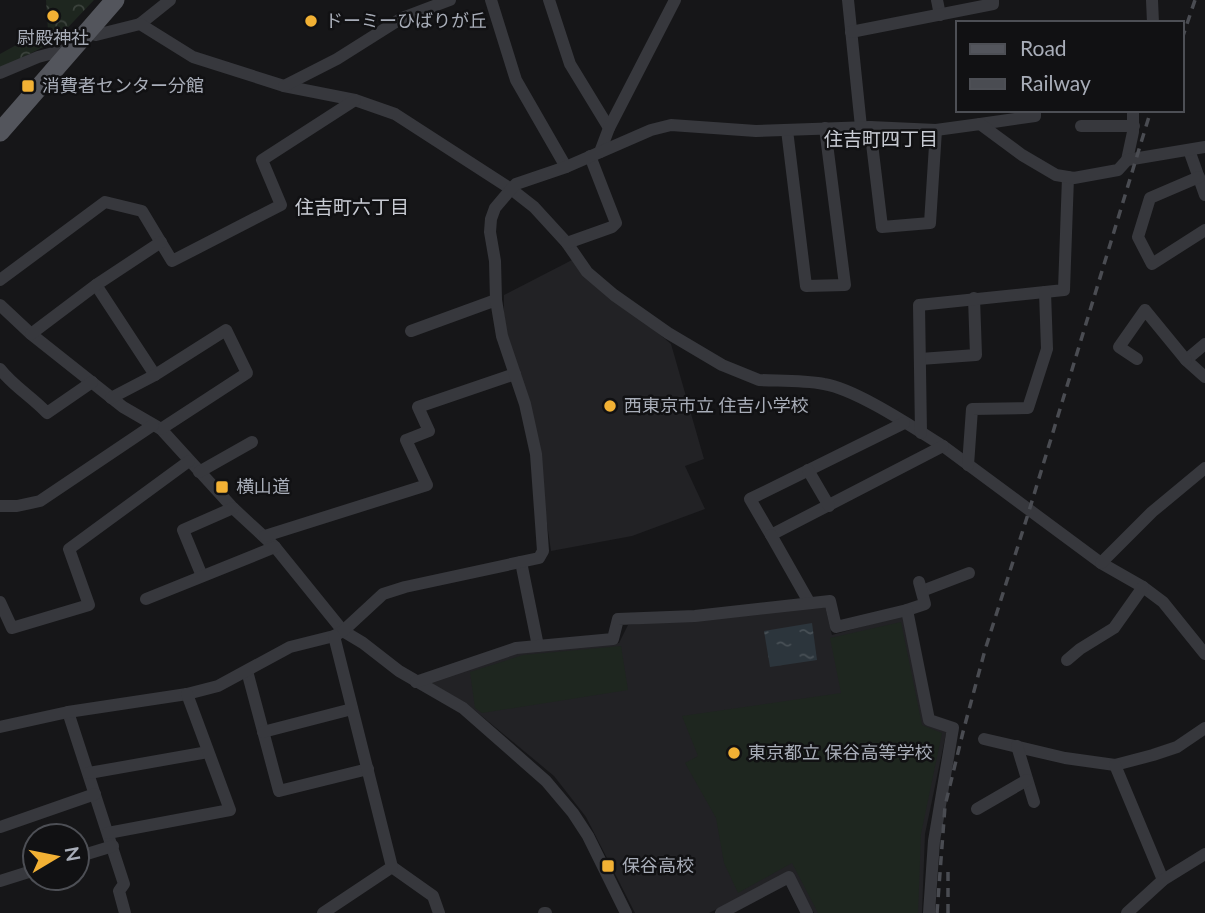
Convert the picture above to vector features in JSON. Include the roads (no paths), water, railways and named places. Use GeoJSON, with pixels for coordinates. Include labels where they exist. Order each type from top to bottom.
{"type":"FeatureCollection","features":[{"type":"Feature","properties":{"kind":"main road"},"geometry":{"type":"LineString","coordinates":[[0,132],[114,0]]}},
{"type":"Feature","properties":{"kind":"street"},"geometry":{"type":"LineString","coordinates":[[86,32],[96,35],[140,24],[170,0]]}},
{"type":"Feature","properties":{"kind":"street"},"geometry":{"type":"LineString","coordinates":[[491,0],[516,80],[565,167]]}},
{"type":"Feature","properties":{"kind":"street"},"geometry":{"type":"LineString","coordinates":[[549,0],[570,64],[609,128]]}},
{"type":"Feature","properties":{"kind":"street"},"geometry":{"type":"LineString","coordinates":[[567,243],[616,223],[595,154],[674,0]]}},
{"type":"Feature","properties":{"kind":"street"},"geometry":{"type":"LineString","coordinates":[[848,0],[882,228],[930,223],[936,130]]}},
{"type":"Feature","properties":{"kind":"street"},"geometry":{"type":"LineString","coordinates":[[937,0],[940,15]]}},
{"type":"Feature","properties":{"kind":"street"},"geometry":{"type":"LineString","coordinates":[[851,32],[993,4],[993,0]]}},
{"type":"Feature","properties":{"kind":"street"},"geometry":{"type":"LineString","coordinates":[[1152,0],[1153,21]]}},
{"type":"Feature","properties":{"kind":"street"},"geometry":{"type":"LineString","coordinates":[[284,86],[347,54],[402,18],[443,1]]}},
{"type":"Feature","properties":{"kind":"street"},"geometry":{"type":"LineString","coordinates":[[140,24],[193,57],[284,86],[355,100],[395,114],[511,189],[534,207],[567,243],[587,272],[614,295],[668,333],[722,365],[759,380],[832,386],[845,390],[943,446],[1101,564],[1143,587],[1163,603],[1205,654]]}},
{"type":"Feature","properties":{"kind":"street"},"geometry":{"type":"LineString","coordinates":[[0,73],[38,57],[72,48]]}},
{"type":"Feature","properties":{"kind":"street"},"geometry":{"type":"LineString","coordinates":[[0,280],[105,202],[142,211],[172,261],[281,205],[262,160],[355,100]]}},
{"type":"Feature","properties":{"kind":"street"},"geometry":{"type":"LineString","coordinates":[[0,727],[68,712],[218,687],[290,647],[338,634],[383,594],[539,558],[543,551],[536,454],[525,404],[502,336],[490,232],[495,208],[516,184],[565,167],[651,130],[671,125],[756,131],[865,127],[936,130],[1035,116],[1035,112]]}},
{"type":"Feature","properties":{"kind":"street"},"geometry":{"type":"LineString","coordinates":[[980,124],[1022,155],[1056,175],[1074,178],[1118,170],[1127,160],[1134,125],[1133,112]]}},
{"type":"Feature","properties":{"kind":"street"},"geometry":{"type":"LineString","coordinates":[[1081,126],[1134,125]]}},
{"type":"Feature","properties":{"kind":"street"},"geometry":{"type":"LineString","coordinates":[[787,130],[806,286],[845,285],[825,128]]}},
{"type":"Feature","properties":{"kind":"street"},"geometry":{"type":"LineString","coordinates":[[1127,160],[1205,147]]}},
{"type":"Feature","properties":{"kind":"street"},"geometry":{"type":"LineString","coordinates":[[1189,150],[1205,195]]}},
{"type":"Feature","properties":{"kind":"street"},"geometry":{"type":"LineString","coordinates":[[920,433],[919,305],[1064,290],[1068,177]]}},
{"type":"Feature","properties":{"kind":"street"},"geometry":{"type":"LineString","coordinates":[[1199,177],[1150,198],[1138,237],[1152,264],[1205,230]]}},
{"type":"Feature","properties":{"kind":"street"},"geometry":{"type":"LineString","coordinates":[[31,334],[96,285],[160,242]]}},
{"type":"Feature","properties":{"kind":"street"},"geometry":{"type":"LineString","coordinates":[[96,285],[155,374]]}},
{"type":"Feature","properties":{"kind":"street"},"geometry":{"type":"LineString","coordinates":[[968,465],[972,409],[1028,408],[1047,349],[1045,292]]}},
{"type":"Feature","properties":{"kind":"street"},"geometry":{"type":"LineString","coordinates":[[920,359],[976,355],[974,299]]}},
{"type":"Feature","properties":{"kind":"street"},"geometry":{"type":"LineString","coordinates":[[411,331],[496,300]]}},
{"type":"Feature","properties":{"kind":"street"},"geometry":{"type":"LineString","coordinates":[[0,305],[31,334],[111,398],[157,427],[233,508],[275,547],[338,634],[463,708],[546,781],[588,836],[626,913]]}},
{"type":"Feature","properties":{"kind":"street"},"geometry":{"type":"LineString","coordinates":[[1137,359],[1119,347],[1145,310],[1186,360],[1205,377]]}},
{"type":"Feature","properties":{"kind":"street"},"geometry":{"type":"LineString","coordinates":[[0,506],[17,506],[40,501],[247,373],[226,330],[111,398]]}},
{"type":"Feature","properties":{"kind":"street"},"geometry":{"type":"LineString","coordinates":[[1186,360],[1205,344]]}},
{"type":"Feature","properties":{"kind":"street"},"geometry":{"type":"LineString","coordinates":[[0,369],[47,413],[92,382]]}},
{"type":"Feature","properties":{"kind":"street"},"geometry":{"type":"LineString","coordinates":[[265,536],[427,485],[407,440],[429,431],[418,407],[515,374]]}},
{"type":"Feature","properties":{"kind":"street"},"geometry":{"type":"LineString","coordinates":[[809,602],[750,499],[904,423]]}},
{"type":"Feature","properties":{"kind":"street"},"geometry":{"type":"LineString","coordinates":[[199,472],[252,442]]}},
{"type":"Feature","properties":{"kind":"street"},"geometry":{"type":"LineString","coordinates":[[771,535],[943,446]]}},
{"type":"Feature","properties":{"kind":"street"},"geometry":{"type":"LineString","coordinates":[[0,602],[12,628],[89,605],[69,549],[190,461]]}},
{"type":"Feature","properties":{"kind":"street"},"geometry":{"type":"LineString","coordinates":[[1101,564],[1152,512],[1205,468]]}},
{"type":"Feature","properties":{"kind":"street"},"geometry":{"type":"LineString","coordinates":[[808,470],[829,506]]}},
{"type":"Feature","properties":{"kind":"street"},"geometry":{"type":"LineString","coordinates":[[202,576],[183,530],[233,508]]}},
{"type":"Feature","properties":{"kind":"street"},"geometry":{"type":"LineString","coordinates":[[146,600],[275,547]]}},
{"type":"Feature","properties":{"kind":"street"},"geometry":{"type":"LineString","coordinates":[[521,562],[538,646]]}},
{"type":"Feature","properties":{"kind":"street"},"geometry":{"type":"LineString","coordinates":[[416,682],[516,648],[613,639],[618,619],[695,616],[830,601],[835,628],[925,604],[920,587],[969,573]]}},
{"type":"Feature","properties":{"kind":"street"},"geometry":{"type":"LineString","coordinates":[[1067,660],[1114,628],[1143,587]]}},
{"type":"Feature","properties":{"kind":"street"},"geometry":{"type":"LineString","coordinates":[[907,610],[929,720],[953,728],[934,841],[929,913]]}},
{"type":"Feature","properties":{"kind":"street"},"geometry":{"type":"LineString","coordinates":[[338,634],[352,709],[392,867],[433,896],[439,913]]}},
{"type":"Feature","properties":{"kind":"street"},"geometry":{"type":"LineString","coordinates":[[247,671],[279,791],[368,769]]}},
{"type":"Feature","properties":{"kind":"street"},"geometry":{"type":"LineString","coordinates":[[91,849],[110,839],[230,810],[187,694]]}},
{"type":"Feature","properties":{"kind":"street"},"geometry":{"type":"LineString","coordinates":[[263,732],[352,709]]}},
{"type":"Feature","properties":{"kind":"street"},"geometry":{"type":"LineString","coordinates":[[68,712],[124,884],[119,891],[125,913]]}},
{"type":"Feature","properties":{"kind":"street"},"geometry":{"type":"LineString","coordinates":[[984,739],[1065,758],[1115,765],[1177,747],[1205,728]]}},
{"type":"Feature","properties":{"kind":"street"},"geometry":{"type":"LineString","coordinates":[[1017,746],[1034,802]]}},
{"type":"Feature","properties":{"kind":"street"},"geometry":{"type":"LineString","coordinates":[[89,773],[208,752]]}},
{"type":"Feature","properties":{"kind":"street"},"geometry":{"type":"LineString","coordinates":[[1115,765],[1163,880]]}},
{"type":"Feature","properties":{"kind":"street"},"geometry":{"type":"LineString","coordinates":[[977,809],[1027,780]]}},
{"type":"Feature","properties":{"kind":"street"},"geometry":{"type":"LineString","coordinates":[[0,827],[95,794]]}},
{"type":"Feature","properties":{"kind":"street"},"geometry":{"type":"LineString","coordinates":[[1127,913],[1163,880],[1205,855]]}},
{"type":"Feature","properties":{"kind":"street"},"geometry":{"type":"LineString","coordinates":[[323,913],[392,867]]}},
{"type":"Feature","properties":{"kind":"street"},"geometry":{"type":"LineString","coordinates":[[0,881],[21,874]]}},
{"type":"Feature","properties":{"kind":"street"},"geometry":{"type":"LineString","coordinates":[[721,913],[789,877],[807,913]]}},
{"type":"Feature","properties":{"kind":"water"},"geometry":{"type":"Polygon","coordinates":[[[812,623],[817,660],[770,667],[764,631],[812,623]]]}},
{"type":"Feature","properties":{"kind":"railway"},"geometry":{"type":"LineString","coordinates":[[1184,33],[1195,0]]}},
{"type":"Feature","properties":{"kind":"railway"},"geometry":{"type":"LineString","coordinates":[[937,913],[945,806],[963,732],[985,650],[1150,112]]}},
{"type":"Feature","properties":{"kind":"railway"},"geometry":{"type":"LineString","coordinates":[[948,871],[948,913]]}},
{"type":"Feature","properties":{"kind":"place","name":"尉殿神社"},"geometry":{"type":"Point","coordinates":[53,16]}},
{"type":"Feature","properties":{"kind":"place","name":"ドーミーひばりが丘"},"geometry":{"type":"Point","coordinates":[311,21]}},
{"type":"Feature","properties":{"kind":"place","name":"消費者センター分館"},"geometry":{"type":"Point","coordinates":[28,86]}},
{"type":"Feature","properties":{"kind":"place","name":"西東京市立 住吉小学校"},"geometry":{"type":"Point","coordinates":[610,406]}},
{"type":"Feature","properties":{"kind":"place","name":"横山道"},"geometry":{"type":"Point","coordinates":[222,487]}},
{"type":"Feature","properties":{"kind":"place","name":"東京都立 保谷高等学校"},"geometry":{"type":"Point","coordinates":[734,753]}},
{"type":"Feature","properties":{"kind":"place","name":"保谷高校"},"geometry":{"type":"Point","coordinates":[608,866]}},
{"type":"Feature","properties":{"kind":"district","name":"住吉町四丁目"},"geometry":{"type":"Point","coordinates":[881,139]}},
{"type":"Feature","properties":{"kind":"district","name":"住吉町六丁目"},"geometry":{"type":"Point","coordinates":[352,207]}}]}
